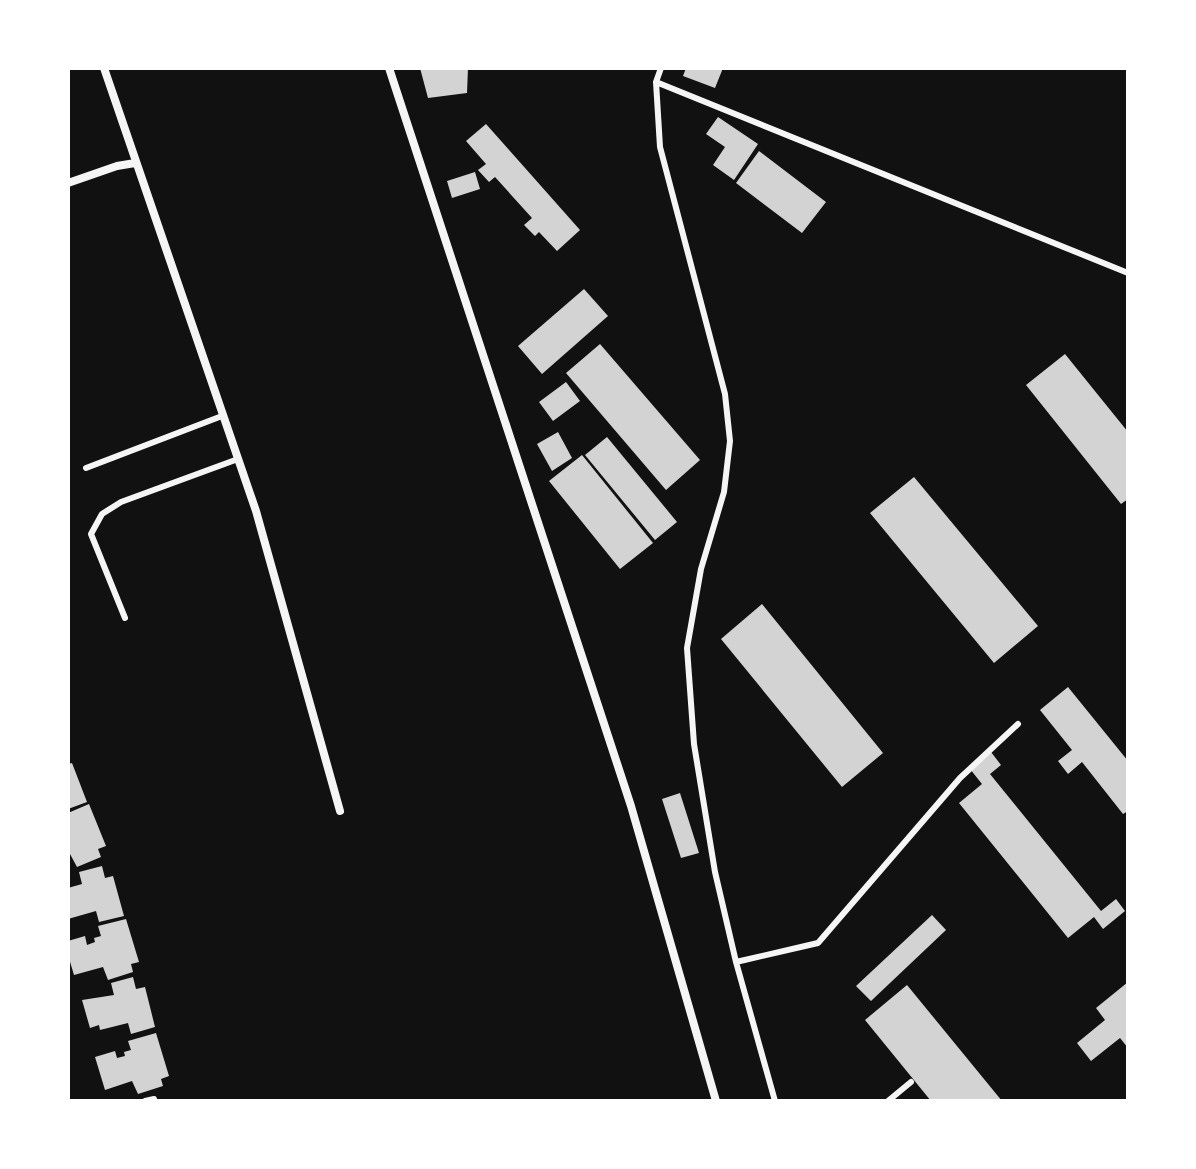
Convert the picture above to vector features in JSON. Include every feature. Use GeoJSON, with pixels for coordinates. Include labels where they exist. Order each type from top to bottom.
{"type":"FeatureCollection","features":[{"type":"Feature","properties":{"kind":"street"},"geometry":{"type":"LineString","coordinates":[[104,68],[256,511],[340,811]]}},
{"type":"Feature","properties":{"kind":"street"},"geometry":{"type":"LineString","coordinates":[[389,68],[631,806],[716,1101]]}},
{"type":"Feature","properties":{"kind":"street"},"geometry":{"type":"LineString","coordinates":[[68,183],[135,163]]}},
{"type":"Feature","properties":{"kind":"lane"},"geometry":{"type":"LineString","coordinates":[[661,68],[656,82],[660,147],[725,394],[730,441],[724,492],[701,569],[687,648],[696,758],[715,872],[736,962],[775,1101]]}},
{"type":"Feature","properties":{"kind":"lane"},"geometry":{"type":"LineString","coordinates":[[656,82],[1128,273]]}},
{"type":"Feature","properties":{"kind":"lane"},"geometry":{"type":"LineString","coordinates":[[86,468],[222,416]]}},
{"type":"Feature","properties":{"kind":"lane"},"geometry":{"type":"LineString","coordinates":[[125,618],[91,534],[102,514],[121,502],[238,459]]}},
{"type":"Feature","properties":{"kind":"lane"},"geometry":{"type":"LineString","coordinates":[[736,962],[818,943],[960,778],[1018,724]]}},
{"type":"Feature","properties":{"kind":"lane"},"geometry":{"type":"LineString","coordinates":[[888,1101],[911,1082]]}},
{"type":"Feature","properties":{"kind":"lane"},"geometry":{"type":"LineString","coordinates":[[145,1101],[154,1099]]}},
{"type":"Feature","properties":{"kind":"building"},"geometry":{"type":"Polygon","coordinates":[[[420,68],[468,68],[467,93],[428,98],[420,68]]]}},
{"type":"Feature","properties":{"kind":"building"},"geometry":{"type":"Polygon","coordinates":[[[686,68],[723,68],[715,88],[683,76],[686,68]]]}},
{"type":"Feature","properties":{"kind":"building"},"geometry":{"type":"Polygon","coordinates":[[[718,117],[758,144],[734,180],[713,165],[725,147],[706,134],[718,117]]]}},
{"type":"Feature","properties":{"kind":"building"},"geometry":{"type":"Polygon","coordinates":[[[486,124],[580,230],[557,251],[539,232],[535,236],[524,225],[532,218],[495,177],[489,182],[478,170],[486,164],[466,141],[486,124]]]}},
{"type":"Feature","properties":{"kind":"building"},"geometry":{"type":"Polygon","coordinates":[[[759,151],[826,202],[802,233],[736,183],[759,151]]]}},
{"type":"Feature","properties":{"kind":"building"},"geometry":{"type":"Polygon","coordinates":[[[475,172],[480,189],[452,198],[447,181],[475,172]]]}},
{"type":"Feature","properties":{"kind":"building"},"geometry":{"type":"Polygon","coordinates":[[[584,289],[608,316],[542,374],[518,346],[584,289]]]}},
{"type":"Feature","properties":{"kind":"building"},"geometry":{"type":"Polygon","coordinates":[[[600,344],[700,460],[666,490],[566,373],[600,344]]]}},
{"type":"Feature","properties":{"kind":"building"},"geometry":{"type":"Polygon","coordinates":[[[1065,354],[1128,432],[1128,499],[1121,504],[1026,385],[1065,354]]]}},
{"type":"Feature","properties":{"kind":"building"},"geometry":{"type":"Polygon","coordinates":[[[566,382],[580,401],[553,421],[539,402],[566,382]]]}},
{"type":"Feature","properties":{"kind":"building"},"geometry":{"type":"Polygon","coordinates":[[[558,432],[572,458],[552,471],[537,444],[558,432]]]}},
{"type":"Feature","properties":{"kind":"building"},"geometry":{"type":"Polygon","coordinates":[[[607,437],[677,522],[655,540],[585,455],[607,437]]]}},
{"type":"Feature","properties":{"kind":"building"},"geometry":{"type":"Polygon","coordinates":[[[582,455],[653,543],[620,569],[549,481],[582,455]]]}},
{"type":"Feature","properties":{"kind":"building"},"geometry":{"type":"Polygon","coordinates":[[[914,477],[1038,626],[994,663],[870,513],[914,477]]]}},
{"type":"Feature","properties":{"kind":"building"},"geometry":{"type":"Polygon","coordinates":[[[762,604],[883,753],[842,787],[721,639],[762,604]]]}},
{"type":"Feature","properties":{"kind":"building"},"geometry":{"type":"Polygon","coordinates":[[[1068,687],[1128,761],[1128,811],[1123,814],[1082,762],[1068,774],[1058,761],[1072,750],[1040,710],[1068,687]]]}},
{"type":"Feature","properties":{"kind":"building"},"geometry":{"type":"Polygon","coordinates":[[[991,752],[1001,765],[990,774],[1101,911],[1116,899],[1125,911],[1103,929],[1094,917],[1068,938],[959,803],[982,784],[970,769],[991,752]]]}},
{"type":"Feature","properties":{"kind":"building"},"geometry":{"type":"Polygon","coordinates":[[[72,763],[87,802],[68,809],[68,764],[72,763]]]}},
{"type":"Feature","properties":{"kind":"building"},"geometry":{"type":"Polygon","coordinates":[[[680,793],[699,853],[681,858],[662,799],[680,793]]]}},
{"type":"Feature","properties":{"kind":"building"},"geometry":{"type":"Polygon","coordinates":[[[89,804],[106,846],[98,849],[101,857],[77,867],[68,855],[68,813],[89,804]]]}},
{"type":"Feature","properties":{"kind":"building"},"geometry":{"type":"Polygon","coordinates":[[[102,866],[105,878],[113,876],[124,916],[99,922],[96,911],[68,919],[68,888],[82,884],[79,872],[102,866]]]}},
{"type":"Feature","properties":{"kind":"building"},"geometry":{"type":"Polygon","coordinates":[[[932,915],[946,930],[871,1001],[856,986],[932,915]]]}},
{"type":"Feature","properties":{"kind":"building"},"geometry":{"type":"Polygon","coordinates":[[[126,919],[139,962],[131,964],[133,972],[108,980],[103,967],[74,975],[68,955],[68,941],[85,936],[87,945],[95,942],[94,938],[101,936],[98,926],[126,919]]]}},
{"type":"Feature","properties":{"kind":"building"},"geometry":{"type":"Polygon","coordinates":[[[133,977],[136,989],[145,987],[155,1027],[131,1034],[128,1023],[100,1030],[99,1025],[90,1028],[82,1000],[114,995],[111,983],[133,977]]]}},
{"type":"Feature","properties":{"kind":"building"},"geometry":{"type":"Polygon","coordinates":[[[1128,982],[1128,1048],[1120,1038],[1091,1061],[1077,1043],[1105,1020],[1096,1008],[1128,982]]]}},
{"type":"Feature","properties":{"kind":"building"},"geometry":{"type":"Polygon","coordinates":[[[907,985],[1002,1101],[931,1101],[865,1020],[907,985]]]}},
{"type":"Feature","properties":{"kind":"building"},"geometry":{"type":"Polygon","coordinates":[[[156,1033],[169,1076],[161,1079],[163,1086],[138,1094],[132,1081],[105,1090],[95,1057],[115,1051],[117,1058],[125,1056],[124,1052],[131,1050],[128,1041],[156,1033]]]}}]}
